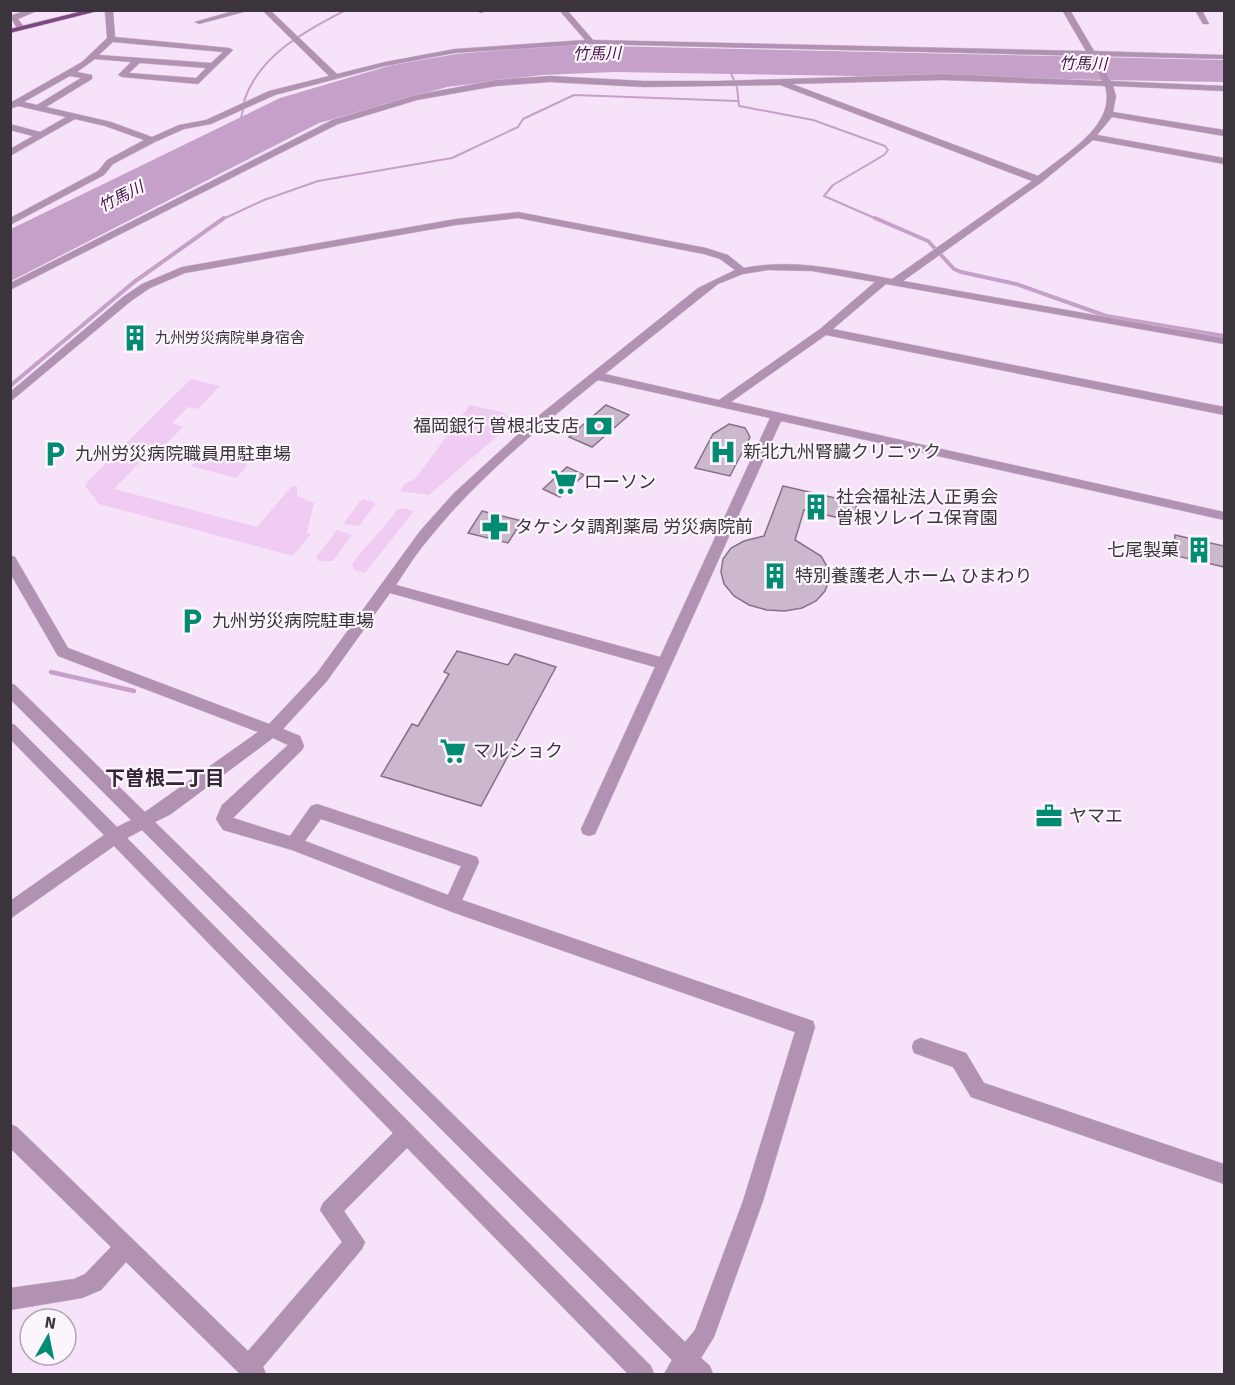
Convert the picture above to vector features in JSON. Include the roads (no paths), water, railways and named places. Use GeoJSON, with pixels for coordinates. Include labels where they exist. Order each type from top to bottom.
{"type":"FeatureCollection","features":[{"type":"Feature","properties":{"kind":"main road"},"geometry":{"type":"LineString","coordinates":[[10,31],[16,25],[70,10]]}},
{"type":"Feature","properties":{"kind":"main road"},"geometry":{"type":"LineString","coordinates":[[16,25],[99,10]]}},
{"type":"Feature","properties":{"kind":"street"},"geometry":{"type":"LineString","coordinates":[[16,25],[13,18],[36,10]]}},
{"type":"Feature","properties":{"kind":"street"},"geometry":{"type":"LineString","coordinates":[[14,105],[95,57],[111,39],[109,10]]}},
{"type":"Feature","properties":{"kind":"street"},"geometry":{"type":"LineString","coordinates":[[199,22],[248,10]]}},
{"type":"Feature","properties":{"kind":"street"},"geometry":{"type":"LineString","coordinates":[[265,10],[335,77]]}},
{"type":"Feature","properties":{"kind":"street"},"geometry":{"type":"LineString","coordinates":[[562,10],[591,42]]}},
{"type":"Feature","properties":{"kind":"street"},"geometry":{"type":"LineString","coordinates":[[721,404],[824,331],[888,282],[938,251],[1039,180],[1091,137],[1109,114],[1112,96],[1107,81],[1066,10]]}},
{"type":"Feature","properties":{"kind":"street"},"geometry":{"type":"LineString","coordinates":[[1198,10],[1206,22]]}},
{"type":"Feature","properties":{"kind":"street"},"geometry":{"type":"LineString","coordinates":[[111,39],[229,50],[198,81],[122,75],[138,60]]}},
{"type":"Feature","properties":{"kind":"street"},"geometry":{"type":"LineString","coordinates":[[10,222],[101,173],[110,162],[182,127],[208,122],[272,93],[385,64],[455,51],[591,42],[1224,57]]}},
{"type":"Feature","properties":{"kind":"street"},"geometry":{"type":"LineString","coordinates":[[95,57],[212,66]]}},
{"type":"Feature","properties":{"kind":"street"},"geometry":{"type":"LineString","coordinates":[[38,108],[90,77],[69,73]]}},
{"type":"Feature","properties":{"kind":"street"},"geometry":{"type":"LineString","coordinates":[[10,287],[335,122],[375,109],[463,88],[550,78],[644,84],[741,84],[895,77],[1107,81],[1224,88]]}},
{"type":"Feature","properties":{"kind":"street"},"geometry":{"type":"LineString","coordinates":[[782,83],[787,88],[1039,180]]}},
{"type":"Feature","properties":{"kind":"street"},"geometry":{"type":"LineString","coordinates":[[14,105],[38,108],[108,124],[152,140]]}},
{"type":"Feature","properties":{"kind":"street"},"geometry":{"type":"LineString","coordinates":[[1109,114],[1224,134]]}},
{"type":"Feature","properties":{"kind":"street"},"geometry":{"type":"LineString","coordinates":[[10,153],[74,116]]}},
{"type":"Feature","properties":{"kind":"street"},"geometry":{"type":"LineString","coordinates":[[10,127],[41,135]]}},
{"type":"Feature","properties":{"kind":"street"},"geometry":{"type":"LineString","coordinates":[[1091,137],[1224,161]]}},
{"type":"Feature","properties":{"kind":"street"},"geometry":{"type":"LineString","coordinates":[[10,399],[127,299],[146,286],[182,270],[444,224],[518,215],[706,250],[724,257],[742,271]]}},
{"type":"Feature","properties":{"kind":"street"},"geometry":{"type":"LineString","coordinates":[[10,911],[116,836],[194,790],[273,730],[322,677],[425,534],[459,496],[515,443],[713,282],[742,271],[792,266],[1224,341]]}},
{"type":"Feature","properties":{"kind":"street"},"geometry":{"type":"LineString","coordinates":[[824,331],[1224,411]]}},
{"type":"Feature","properties":{"kind":"street"},"geometry":{"type":"LineString","coordinates":[[597,376],[1224,516]]}},
{"type":"Feature","properties":{"kind":"street"},"geometry":{"type":"LineString","coordinates":[[589,829],[777,416]]}},
{"type":"Feature","properties":{"kind":"street"},"geometry":{"type":"LineString","coordinates":[[10,560],[63,652],[295,740],[296,746],[228,810],[224,819],[229,825],[294,844],[452,904],[806,1027],[753,1201],[703,1337],[675,1374]]}},
{"type":"Feature","properties":{"kind":"street"},"geometry":{"type":"LineString","coordinates":[[387,587],[664,664]]}},
{"type":"Feature","properties":{"kind":"street"},"geometry":{"type":"LineString","coordinates":[[10,689],[702,1374]]}},
{"type":"Feature","properties":{"kind":"street"},"geometry":{"type":"LineString","coordinates":[[10,729],[643,1374]]}},
{"type":"Feature","properties":{"kind":"street"},"geometry":{"type":"LineString","coordinates":[[294,844],[317,811],[471,862],[452,904]]}},
{"type":"Feature","properties":{"kind":"street"},"geometry":{"type":"LineString","coordinates":[[921,1047],[959,1060],[978,1090],[1224,1174]]}},
{"type":"Feature","properties":{"kind":"street"},"geometry":{"type":"LineString","coordinates":[[10,1134],[252,1371],[355,1242],[330,1210],[408,1133]]}},
{"type":"Feature","properties":{"kind":"street"},"geometry":{"type":"LineString","coordinates":[[10,1299],[74,1290],[93,1282],[125,1247]]}},
{"type":"Feature","properties":{"kind":"water","name":"竹馬川"},"geometry":{"type":"Polygon","coordinates":[[[559,45],[1224,60],[1224,82],[614,72],[542,75],[447,87],[319,123],[11,281],[11,229],[280,98],[392,65],[457,54],[559,45]]]}},
{"type":"Feature","properties":{"kind":"waterway"},"geometry":{"type":"LineString","coordinates":[[244,101],[251,84],[272,57],[299,36],[346,10]]}},
{"type":"Feature","properties":{"kind":"waterway"},"geometry":{"type":"LineString","coordinates":[[730,71],[737,87],[739,106],[813,120],[885,146],[888,150],[884,155],[833,185],[824,196],[879,220]]}},
{"type":"Feature","properties":{"kind":"waterway"},"geometry":{"type":"LineString","coordinates":[[222,220],[264,200],[318,181],[452,158],[518,127],[523,119],[574,95],[738,101]]}},
{"type":"Feature","properties":{"kind":"waterway"},"geometry":{"type":"LineString","coordinates":[[240,122],[243,110]]}},
{"type":"Feature","properties":{"kind":"waterway"},"geometry":{"type":"LineString","coordinates":[[875,218],[928,241],[954,269],[961,272],[1016,284],[1106,316],[1224,336]]}},
{"type":"Feature","properties":{"kind":"waterway"},"geometry":{"type":"LineString","coordinates":[[10,386],[134,282],[222,220]]}},
{"type":"Feature","properties":{"kind":"waterway"},"geometry":{"type":"LineString","coordinates":[[51,672],[134,691]]}},
{"type":"Feature","properties":{"kind":"place","name":"九州労災病院単身宿舎"},"geometry":{"type":"Point","coordinates":[135,338]}},
{"type":"Feature","properties":{"kind":"place","name":"福岡銀行 曽根北支店"},"geometry":{"type":"Point","coordinates":[599,426]}},
{"type":"Feature","properties":{"kind":"place","name":"新北九州腎臓クリニック"},"geometry":{"type":"Point","coordinates":[723,452]}},
{"type":"Feature","properties":{"kind":"place","name":"九州労災病院職員用駐車場"},"geometry":{"type":"Point","coordinates":[55,454]}},
{"type":"Feature","properties":{"kind":"place","name":"ローソン"},"geometry":{"type":"Point","coordinates":[564,482]}},
{"type":"Feature","properties":{"kind":"place","name":"社会福祉法人正勇会 曽根ソレイユ保育園"},"geometry":{"type":"Point","coordinates":[816,507]}},
{"type":"Feature","properties":{"kind":"place","name":"タケシタ調剤薬局 労災病院前"},"geometry":{"type":"Point","coordinates":[495,527]}},
{"type":"Feature","properties":{"kind":"place","name":"七尾製菓"},"geometry":{"type":"Point","coordinates":[1199,550]}},
{"type":"Feature","properties":{"kind":"place","name":"特別養護老人ホーム ひまわり"},"geometry":{"type":"Point","coordinates":[775,576]}},
{"type":"Feature","properties":{"kind":"place","name":"九州労災病院駐車場"},"geometry":{"type":"Point","coordinates":[192,621]}},
{"type":"Feature","properties":{"kind":"place","name":"マルショク"},"geometry":{"type":"Point","coordinates":[453,751]}},
{"type":"Feature","properties":{"kind":"place","name":"ヤマエ"},"geometry":{"type":"Point","coordinates":[1049,816]}},
{"type":"Feature","properties":{"kind":"district","name":"下曽根二丁目"},"geometry":{"type":"Point","coordinates":[165,778]}}]}
